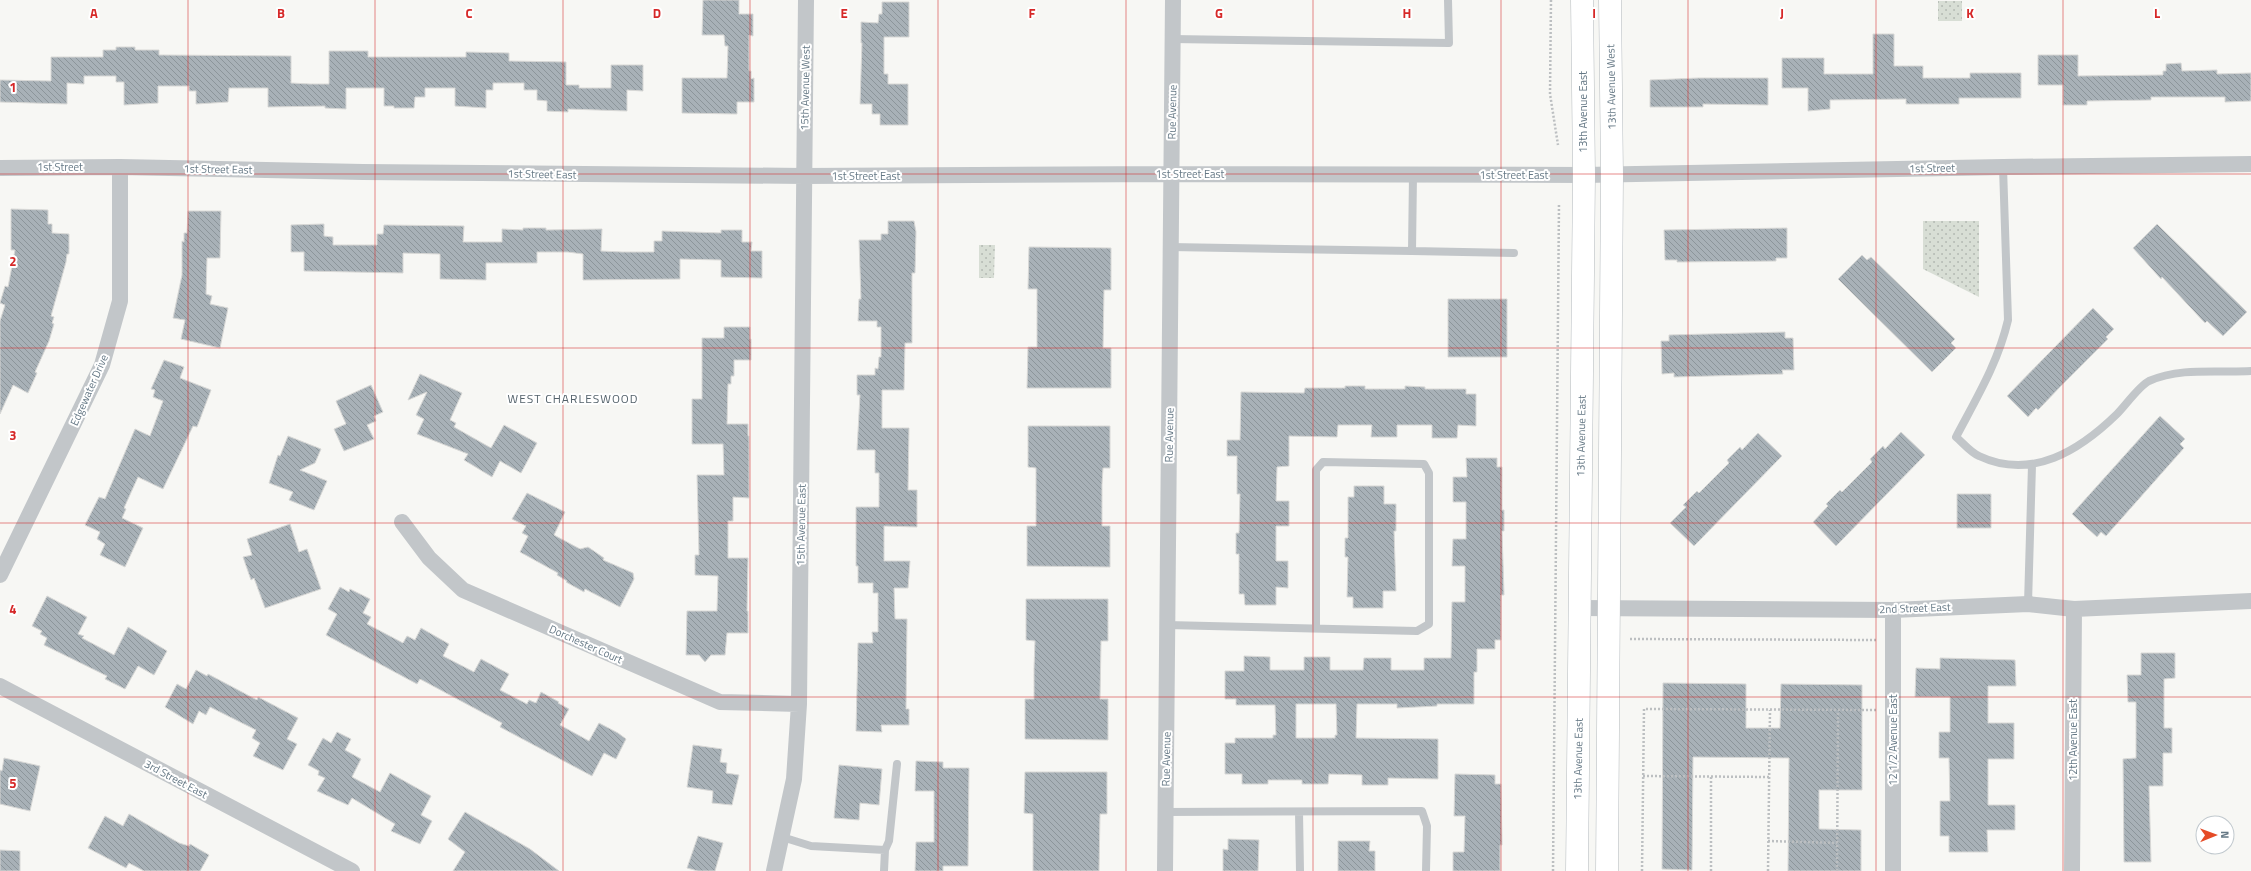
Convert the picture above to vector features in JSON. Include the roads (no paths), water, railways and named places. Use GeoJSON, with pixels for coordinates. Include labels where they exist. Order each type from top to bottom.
{"type":"FeatureCollection","features":[{"type":"Feature","properties":{"kind":"main road","name":"13th Avenue East"},"geometry":{"type":"LineString","coordinates":[[1577,871],[1584,175],[1582,0]]}},
{"type":"Feature","properties":{"kind":"main road","name":"13th Avenue West"},"geometry":{"type":"LineString","coordinates":[[1610,0],[1612,175]]}},
{"type":"Feature","properties":{"kind":"main road"},"geometry":{"type":"LineString","coordinates":[[1607,871],[1612,175]]}},
{"type":"Feature","properties":{"kind":"street","name":"15th Avenue West"},"geometry":{"type":"LineString","coordinates":[[804,176],[806,0]]}},
{"type":"Feature","properties":{"kind":"street","name":"Rue Avenue"},"geometry":{"type":"LineString","coordinates":[[1165,871],[1173,0]]}},
{"type":"Feature","properties":{"kind":"street","name":"1st Street"},"geometry":{"type":"LineString","coordinates":[[1612,175],[2003,167],[2251,164]]}},
{"type":"Feature","properties":{"kind":"street","name":"1st Street East"},"geometry":{"type":"LineString","coordinates":[[120,167],[363,172],[804,176],[1171,174],[1612,175]]}},
{"type":"Feature","properties":{"kind":"street","name":"1st Street"},"geometry":{"type":"LineString","coordinates":[[0,168],[120,167]]}},
{"type":"Feature","properties":{"kind":"street","name":"Edgewater Drive"},"geometry":{"type":"LineString","coordinates":[[0,575],[102,365],[120,301],[120,167]]}},
{"type":"Feature","properties":{"kind":"street","name":"15th Avenue East"},"geometry":{"type":"LineString","coordinates":[[774,871],[794,779],[799,704],[804,176]]}},
{"type":"Feature","properties":{"kind":"street","name":"Dorchester Court"},"geometry":{"type":"LineString","coordinates":[[402,522],[429,558],[463,590],[720,702],[799,704]]}},
{"type":"Feature","properties":{"kind":"street","name":"2nd Street East"},"geometry":{"type":"LineString","coordinates":[[1580,608],[1893,610],[2028,604],[2074,609],[2251,602]]}},
{"type":"Feature","properties":{"kind":"street","name":"12th Avenue East"},"geometry":{"type":"LineString","coordinates":[[2072,871],[2074,609]]}},
{"type":"Feature","properties":{"kind":"street","name":"12 1/2 Avenue East"},"geometry":{"type":"LineString","coordinates":[[1893,610],[1893,871]]}},
{"type":"Feature","properties":{"kind":"street","name":"3rd Street East"},"geometry":{"type":"LineString","coordinates":[[0,686],[352,871]]}},
{"type":"Feature","properties":{"kind":"lane"},"geometry":{"type":"LineString","coordinates":[[1172,39],[1448,43],[1448,0]]}},
{"type":"Feature","properties":{"kind":"lane"},"geometry":{"type":"LineString","coordinates":[[2003,167],[2008,320],[2003,345],[1985,383],[1956,437],[1979,456],[2012,465],[2032,465],[2055,458],[2075,448],[2117,414],[2147,382],[2176,372],[2251,371]]}},
{"type":"Feature","properties":{"kind":"lane"},"geometry":{"type":"LineString","coordinates":[[1412,251],[1413,175]]}},
{"type":"Feature","properties":{"kind":"lane"},"geometry":{"type":"LineString","coordinates":[[1170,247],[1514,253]]}},
{"type":"Feature","properties":{"kind":"lane"},"geometry":{"type":"LineString","coordinates":[[1167,625],[1417,631],[1429,624],[1430,473],[1424,464],[1323,462],[1316,470],[1316,628]]}},
{"type":"Feature","properties":{"kind":"lane"},"geometry":{"type":"LineString","coordinates":[[2028,604],[2032,465]]}},
{"type":"Feature","properties":{"kind":"lane"},"geometry":{"type":"LineString","coordinates":[[884,871],[885,850],[889,841],[897,764]]}},
{"type":"Feature","properties":{"kind":"lane"},"geometry":{"type":"LineString","coordinates":[[1165,812],[1422,811],[1427,826],[1426,871]]}},
{"type":"Feature","properties":{"kind":"lane"},"geometry":{"type":"LineString","coordinates":[[1299,812],[1300,871]]}},
{"type":"Feature","properties":{"kind":"lane"},"geometry":{"type":"LineString","coordinates":[[782,837],[812,846],[885,850]]}},
{"type":"Feature","properties":{"kind":"district","name":"WEST CHARLESWOOD"},"geometry":{"type":"Point","coordinates":[573,398]}}]}
